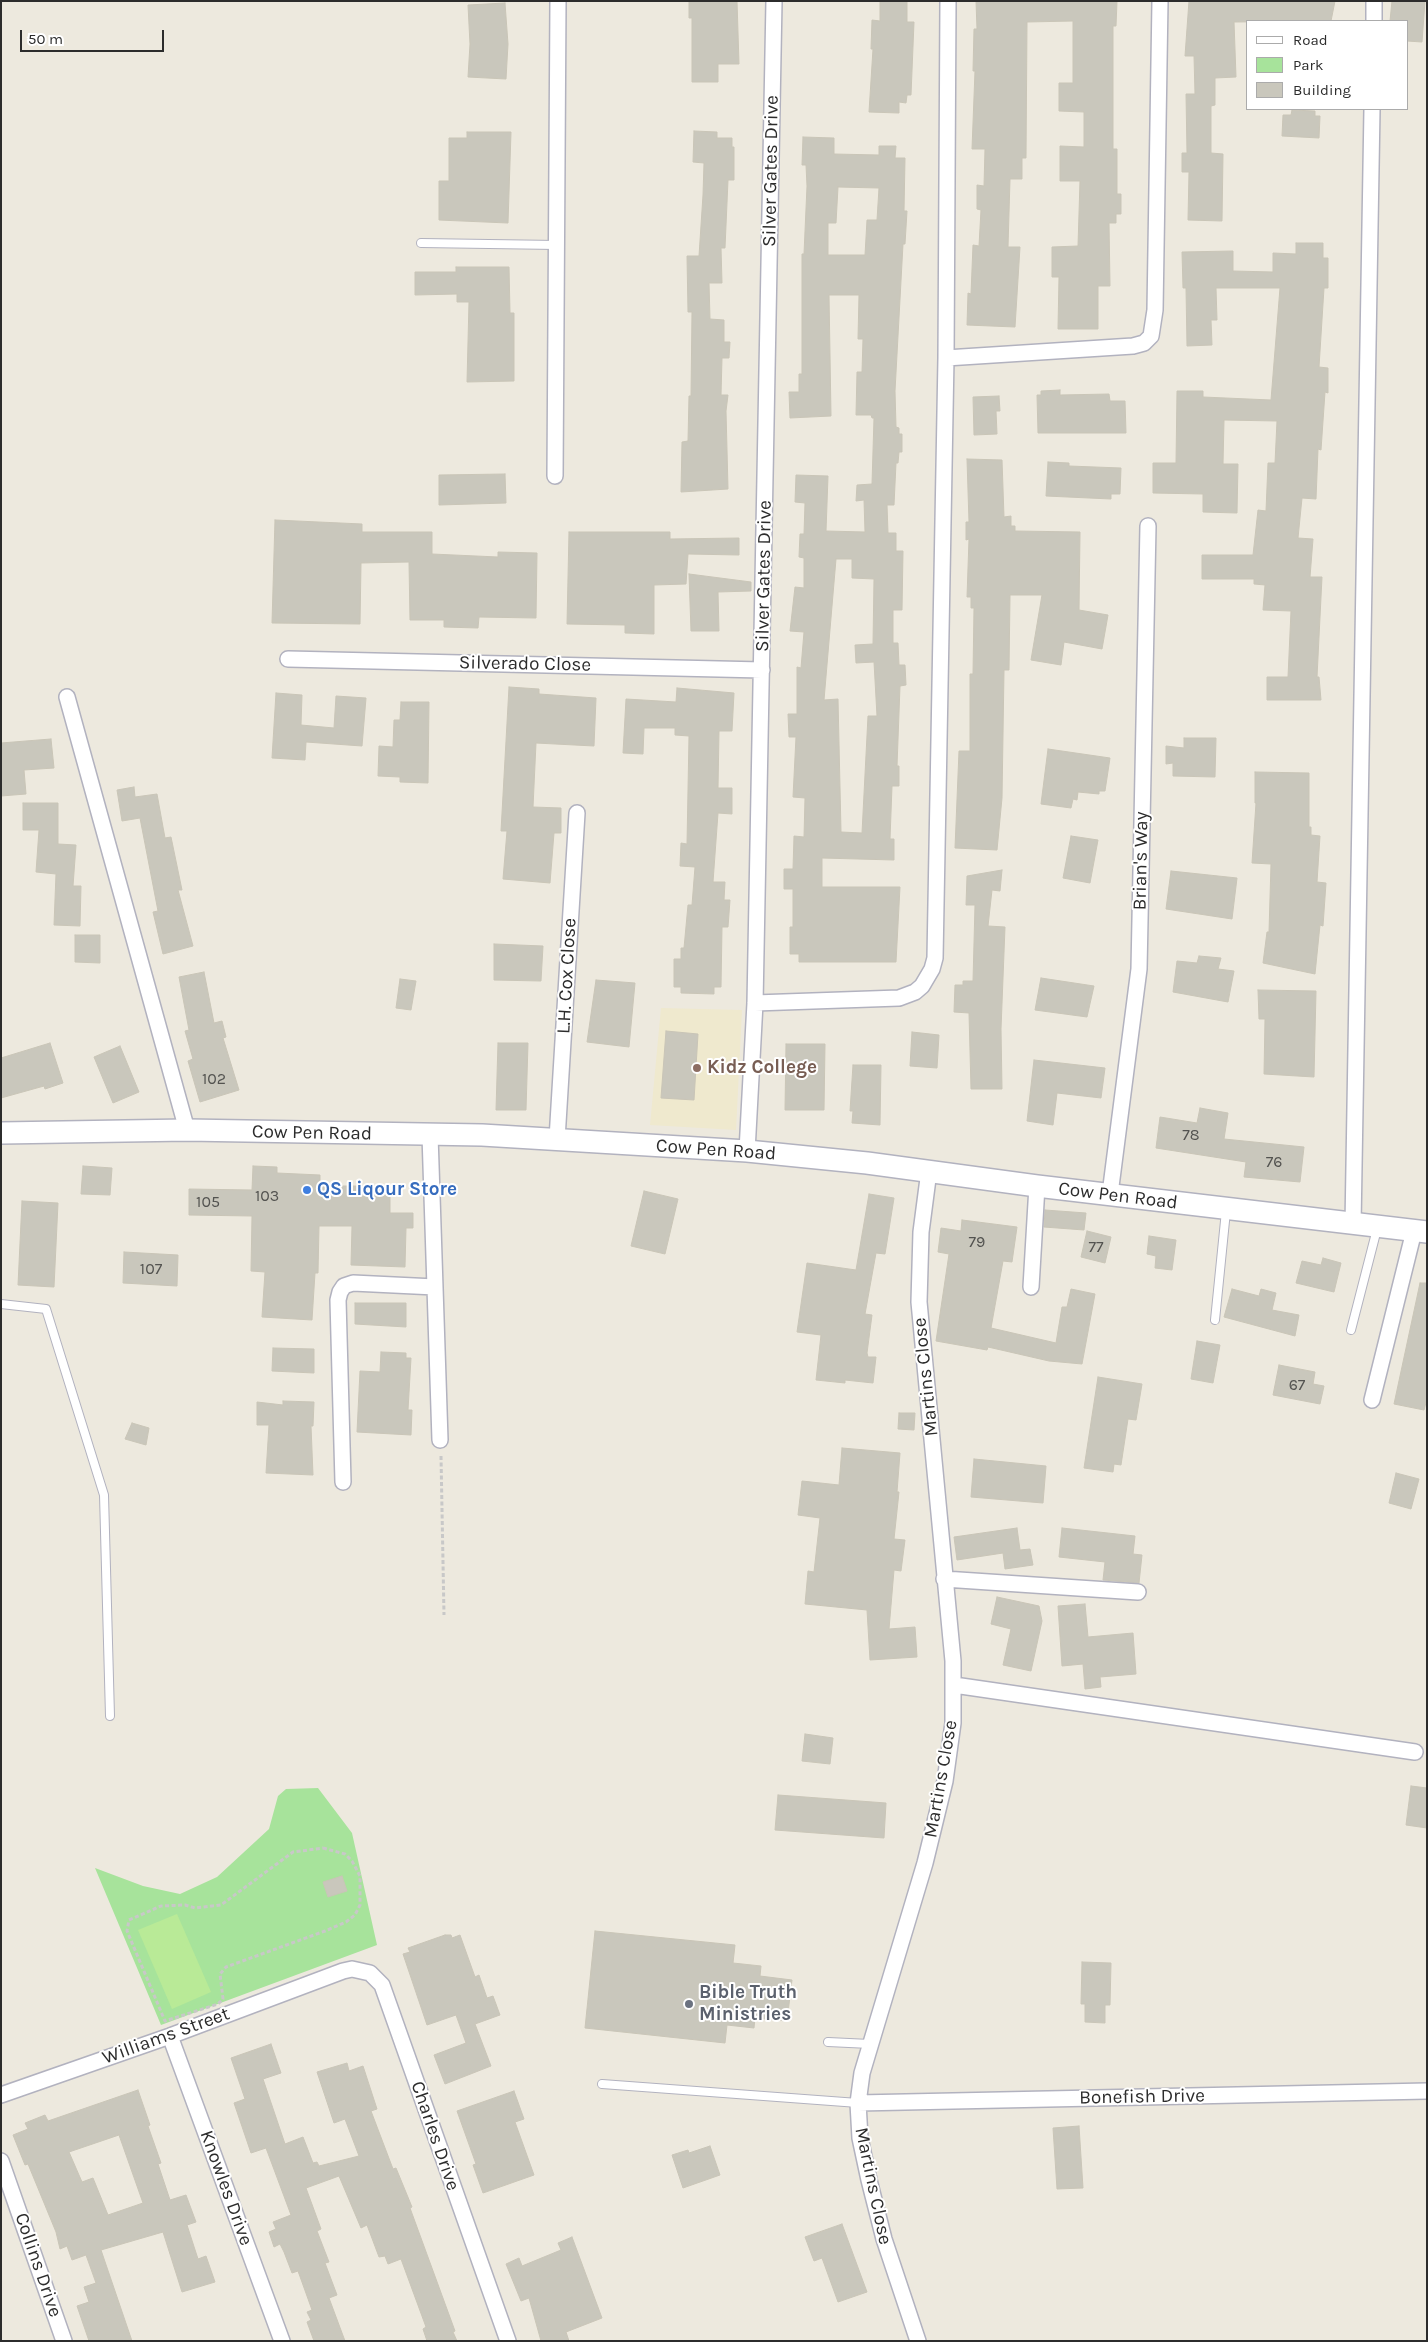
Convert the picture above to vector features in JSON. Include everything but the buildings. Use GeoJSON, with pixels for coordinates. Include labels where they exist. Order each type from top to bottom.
{"type":"FeatureCollection","features":[{"type":"Feature","properties":{"kind":"main road","name":"Cow Pen Road"},"geometry":{"type":"LineString","coordinates":[[1,1133],[186,1130],[557,1138],[747,1151],[929,1171],[1037,1186],[1421,1231]]}},
{"type":"Feature","properties":{"kind":"street"},"geometry":{"type":"LineString","coordinates":[[556,476],[558,1]]}},
{"type":"Feature","properties":{"kind":"street","name":"Silver Gates Drive"},"geometry":{"type":"LineString","coordinates":[[747,1151],[755,1003],[774,1]]}},
{"type":"Feature","properties":{"kind":"street"},"geometry":{"type":"LineString","coordinates":[[755,1003],[899,998],[915,992],[922,986],[932,969],[937,942],[946,358],[948,1]]}},
{"type":"Feature","properties":{"kind":"street"},"geometry":{"type":"LineString","coordinates":[[946,358],[1133,346],[1144,343],[1151,336],[1155,310],[1160,1]]}},
{"type":"Feature","properties":{"kind":"street"},"geometry":{"type":"LineString","coordinates":[[1374,1],[1374,20]]}},
{"type":"Feature","properties":{"kind":"street"},"geometry":{"type":"LineString","coordinates":[[1353,1224],[1372,110]]}},
{"type":"Feature","properties":{"kind":"street","name":"Brian's Way"},"geometry":{"type":"LineString","coordinates":[[1110,1194],[1139,969],[1148,526]]}},
{"type":"Feature","properties":{"kind":"street","name":"Silverado Close"},"geometry":{"type":"LineString","coordinates":[[288,659],[762,670]]}},
{"type":"Feature","properties":{"kind":"street"},"geometry":{"type":"LineString","coordinates":[[68,697],[186,1130]]}},
{"type":"Feature","properties":{"kind":"street","name":"L.H. Cox Close"},"geometry":{"type":"LineString","coordinates":[[557,1138],[577,813]]}},
{"type":"Feature","properties":{"kind":"street"},"geometry":{"type":"LineString","coordinates":[[430,1135],[440,1440]]}},
{"type":"Feature","properties":{"kind":"street","name":"Martins Close"},"geometry":{"type":"LineString","coordinates":[[918,2341],[884,2240],[868,2180],[860,2138],[858,2103],[862,2073],[870,2044],[925,1863],[939,1809],[951,1745],[954,1685],[919,1302],[921,1232],[929,1171]]}},
{"type":"Feature","properties":{"kind":"street"},"geometry":{"type":"LineString","coordinates":[[1031,1287],[1037,1186]]}},
{"type":"Feature","properties":{"kind":"street"},"geometry":{"type":"LineString","coordinates":[[1372,1400],[1421,1231]]}},
{"type":"Feature","properties":{"kind":"street"},"geometry":{"type":"LineString","coordinates":[[343,1482],[338,1300],[340,1292],[344,1286],[353,1283],[435,1287]]}},
{"type":"Feature","properties":{"kind":"street"},"geometry":{"type":"LineString","coordinates":[[944,1579],[1138,1592]]}},
{"type":"Feature","properties":{"kind":"street"},"geometry":{"type":"LineString","coordinates":[[954,1685],[1416,1752]]}},
{"type":"Feature","properties":{"kind":"street","name":"Charles Drive"},"geometry":{"type":"LineString","coordinates":[[331,1975],[343,1971],[360,1970],[370,1974],[382,1985],[508,2341]]}},
{"type":"Feature","properties":{"kind":"street","name":"Williams Street"},"geometry":{"type":"LineString","coordinates":[[1,2095],[170,2036],[331,1975]]}},
{"type":"Feature","properties":{"kind":"street","name":"Knowles Drive"},"geometry":{"type":"LineString","coordinates":[[170,2036],[282,2341]]}},
{"type":"Feature","properties":{"kind":"street","name":"Bonefish Drive"},"geometry":{"type":"LineString","coordinates":[[858,2103],[1427,2091]]}},
{"type":"Feature","properties":{"kind":"street","name":"Collins Drive"},"geometry":{"type":"LineString","coordinates":[[1,2161],[64,2341]]}},
{"type":"Feature","properties":{"kind":"lane"},"geometry":{"type":"LineString","coordinates":[[421,244],[557,245]]}},
{"type":"Feature","properties":{"kind":"lane"},"geometry":{"type":"LineString","coordinates":[[1215,1320],[1226,1209]]}},
{"type":"Feature","properties":{"kind":"lane"},"geometry":{"type":"LineString","coordinates":[[1351,1330],[1378,1227]]}},
{"type":"Feature","properties":{"kind":"lane"},"geometry":{"type":"LineString","coordinates":[[1,1304],[46,1309],[104,1494],[110,1716]]}},
{"type":"Feature","properties":{"kind":"lane"},"geometry":{"type":"LineString","coordinates":[[828,2042],[870,2044]]}},
{"type":"Feature","properties":{"kind":"lane"},"geometry":{"type":"LineString","coordinates":[[602,2084],[858,2103]]}},
{"type":"Feature","properties":{"kind":"path"},"geometry":{"type":"LineString","coordinates":[[440,1440],[444,1615]]}},
{"type":"Feature","properties":{"kind":"path"},"geometry":{"type":"LineString","coordinates":[[323,1848],[333,1849],[345,1854],[352,1861],[360,1876],[360,1905],[355,1915],[346,1922],[226,1967],[220,1974],[223,1999],[218,2004],[165,2021],[127,1931],[129,1920],[161,1906],[185,1905],[195,1908],[221,1906],[293,1852],[323,1848]]}},
{"type":"Feature","properties":{"kind":"shaded area","name":"Kidz College"},"geometry":{"type":"Polygon","coordinates":[[[661,1008],[742,1010],[736,1130],[650,1125],[661,1008]]]}},
{"type":"Feature","properties":{"kind":"green space"},"geometry":{"type":"Polygon","coordinates":[[[318,1788],[352,1833],[377,1945],[161,2025],[95,1868],[143,1886],[180,1894],[217,1877],[269,1829],[278,1796],[286,1789],[318,1788]]]}},
{"type":"Feature","properties":{"kind":"green space"},"geometry":{"type":"Polygon","coordinates":[[[177,1914],[211,1992],[172,2009],[138,1930],[177,1914]]]}},
{"type":"Feature","properties":{"kind":"place","name":"Kidz College"},"geometry":{"type":"Point","coordinates":[697,1068]}},
{"type":"Feature","properties":{"kind":"place","name":"QS Liqour Store"},"geometry":{"type":"Point","coordinates":[307,1190]}},
{"type":"Feature","properties":{"kind":"place","name":"Bible Truth Ministries"},"geometry":{"type":"Point","coordinates":[689,2004]}}]}
